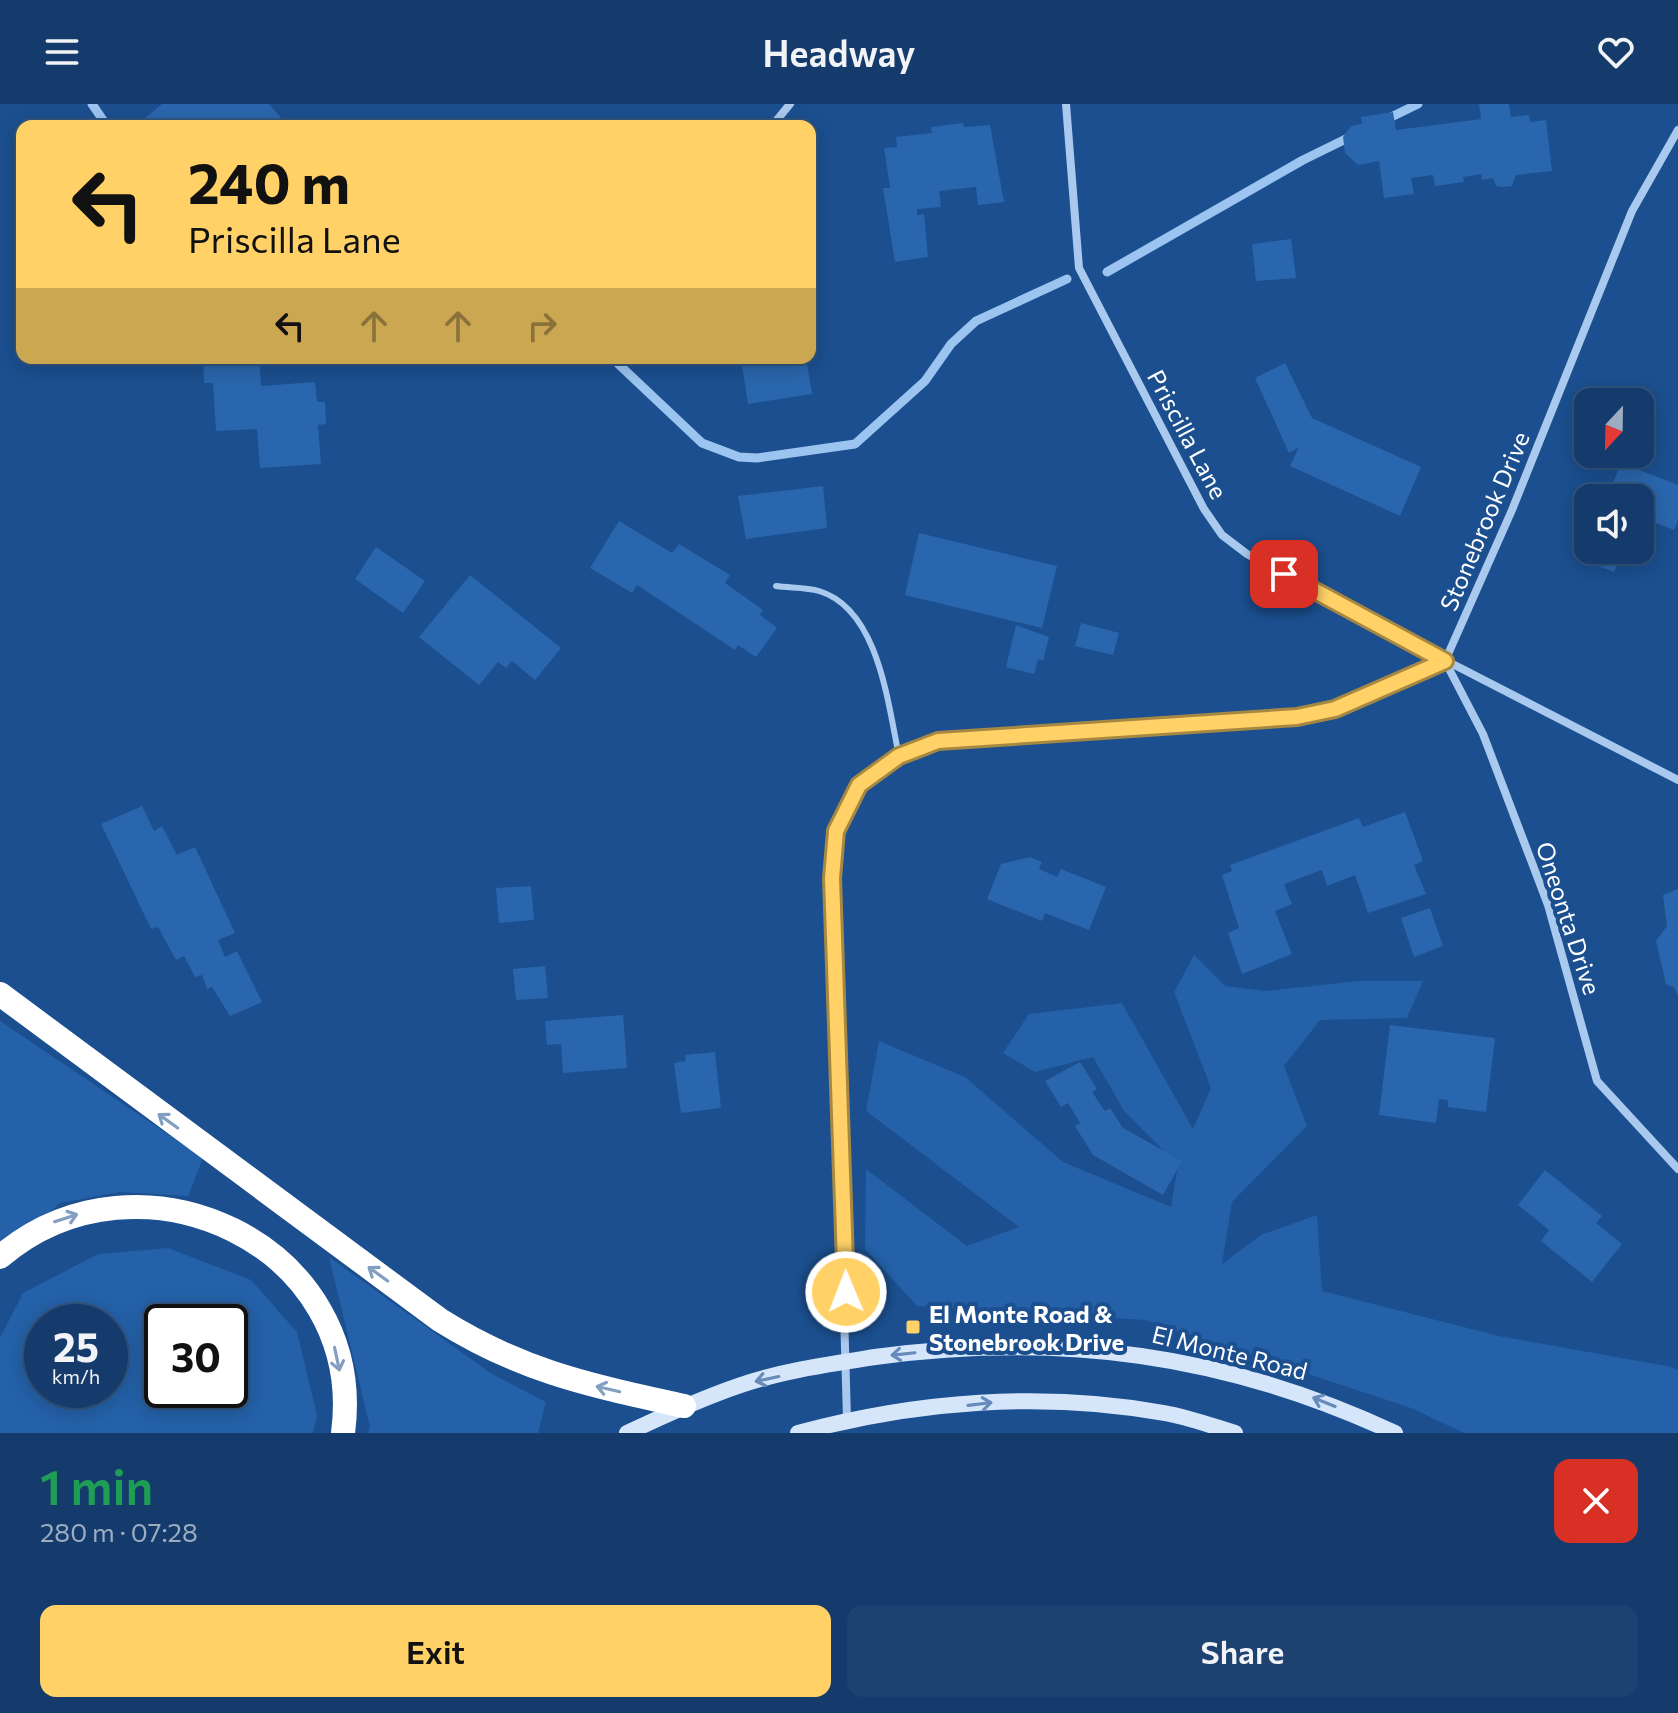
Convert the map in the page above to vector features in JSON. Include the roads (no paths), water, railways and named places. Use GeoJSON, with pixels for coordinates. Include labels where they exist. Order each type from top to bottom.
{"type":"FeatureCollection","features":[{"type":"Feature","properties":{"kind":"highway"},"geometry":{"type":"LineString","coordinates":[[0,994],[440,1320],[482,1346],[564,1378],[684,1406]]}},
{"type":"Feature","properties":{"kind":"highway"},"geometry":{"type":"LineString","coordinates":[[0,1257],[24,1237],[57,1219],[97,1209],[142,1204],[186,1211],[228,1226],[265,1249],[295,1277],[318,1309],[333,1344],[342,1382],[343,1433]]}},
{"type":"Feature","properties":{"kind":"street"},"geometry":{"type":"LineString","coordinates":[[777,120],[790,104]]}},
{"type":"Feature","properties":{"kind":"street","name":"Priscilla Lane"},"geometry":{"type":"LineString","coordinates":[[1066,104],[1079,268],[1204,509],[1222,535],[1247,554],[1445,661],[1678,780]]}},
{"type":"Feature","properties":{"kind":"street","name":"Stonebrook Drive"},"geometry":{"type":"LineString","coordinates":[[1445,661],[1507,523],[1632,211],[1678,130]]}},
{"type":"Feature","properties":{"kind":"street"},"geometry":{"type":"LineString","coordinates":[[847,1420],[843,1362],[845,1247],[832,878],[836,831],[859,785],[899,756],[938,741],[971,736],[1297,717],[1335,709],[1445,661]]}},
{"type":"Feature","properties":{"kind":"street","name":"Oneonta Drive"},"geometry":{"type":"LineString","coordinates":[[1445,661],[1483,734],[1548,905],[1597,1081],[1678,1169]]}},
{"type":"Feature","properties":{"kind":"street","name":"El Monte Road"},"geometry":{"type":"LineString","coordinates":[[627,1433],[684,1406],[742,1384],[843,1362],[959,1347],[1029,1345],[1103,1349],[1173,1359],[1308,1396],[1395,1433]]}},
{"type":"Feature","properties":{"kind":"street"},"geometry":{"type":"LineString","coordinates":[[798,1433],[847,1420],[1025,1399],[1166,1413],[1235,1433]]}},
{"type":"Feature","properties":{"kind":"lane"},"geometry":{"type":"LineString","coordinates":[[776,586],[821,591],[855,614],[877,658],[899,756]]}},
{"type":"Feature","properties":{"kind":"waterway"},"geometry":{"type":"LineString","coordinates":[[92,104],[103,120]]}},
{"type":"Feature","properties":{"kind":"waterway"},"geometry":{"type":"LineString","coordinates":[[1385,120],[1418,104]]}},
{"type":"Feature","properties":{"kind":"waterway"},"geometry":{"type":"LineString","coordinates":[[1107,272],[1303,160],[1354,135]]}},
{"type":"Feature","properties":{"kind":"waterway"},"geometry":{"type":"LineString","coordinates":[[618,364],[702,443],[739,457],[757,458],[855,444],[925,381],[951,344],[976,321],[1067,279]]}},
{"type":"Feature","properties":{"kind":"place","name":"El Monte Road & Stonebrook Drive"},"geometry":{"type":"Point","coordinates":[913,1327]}}]}
